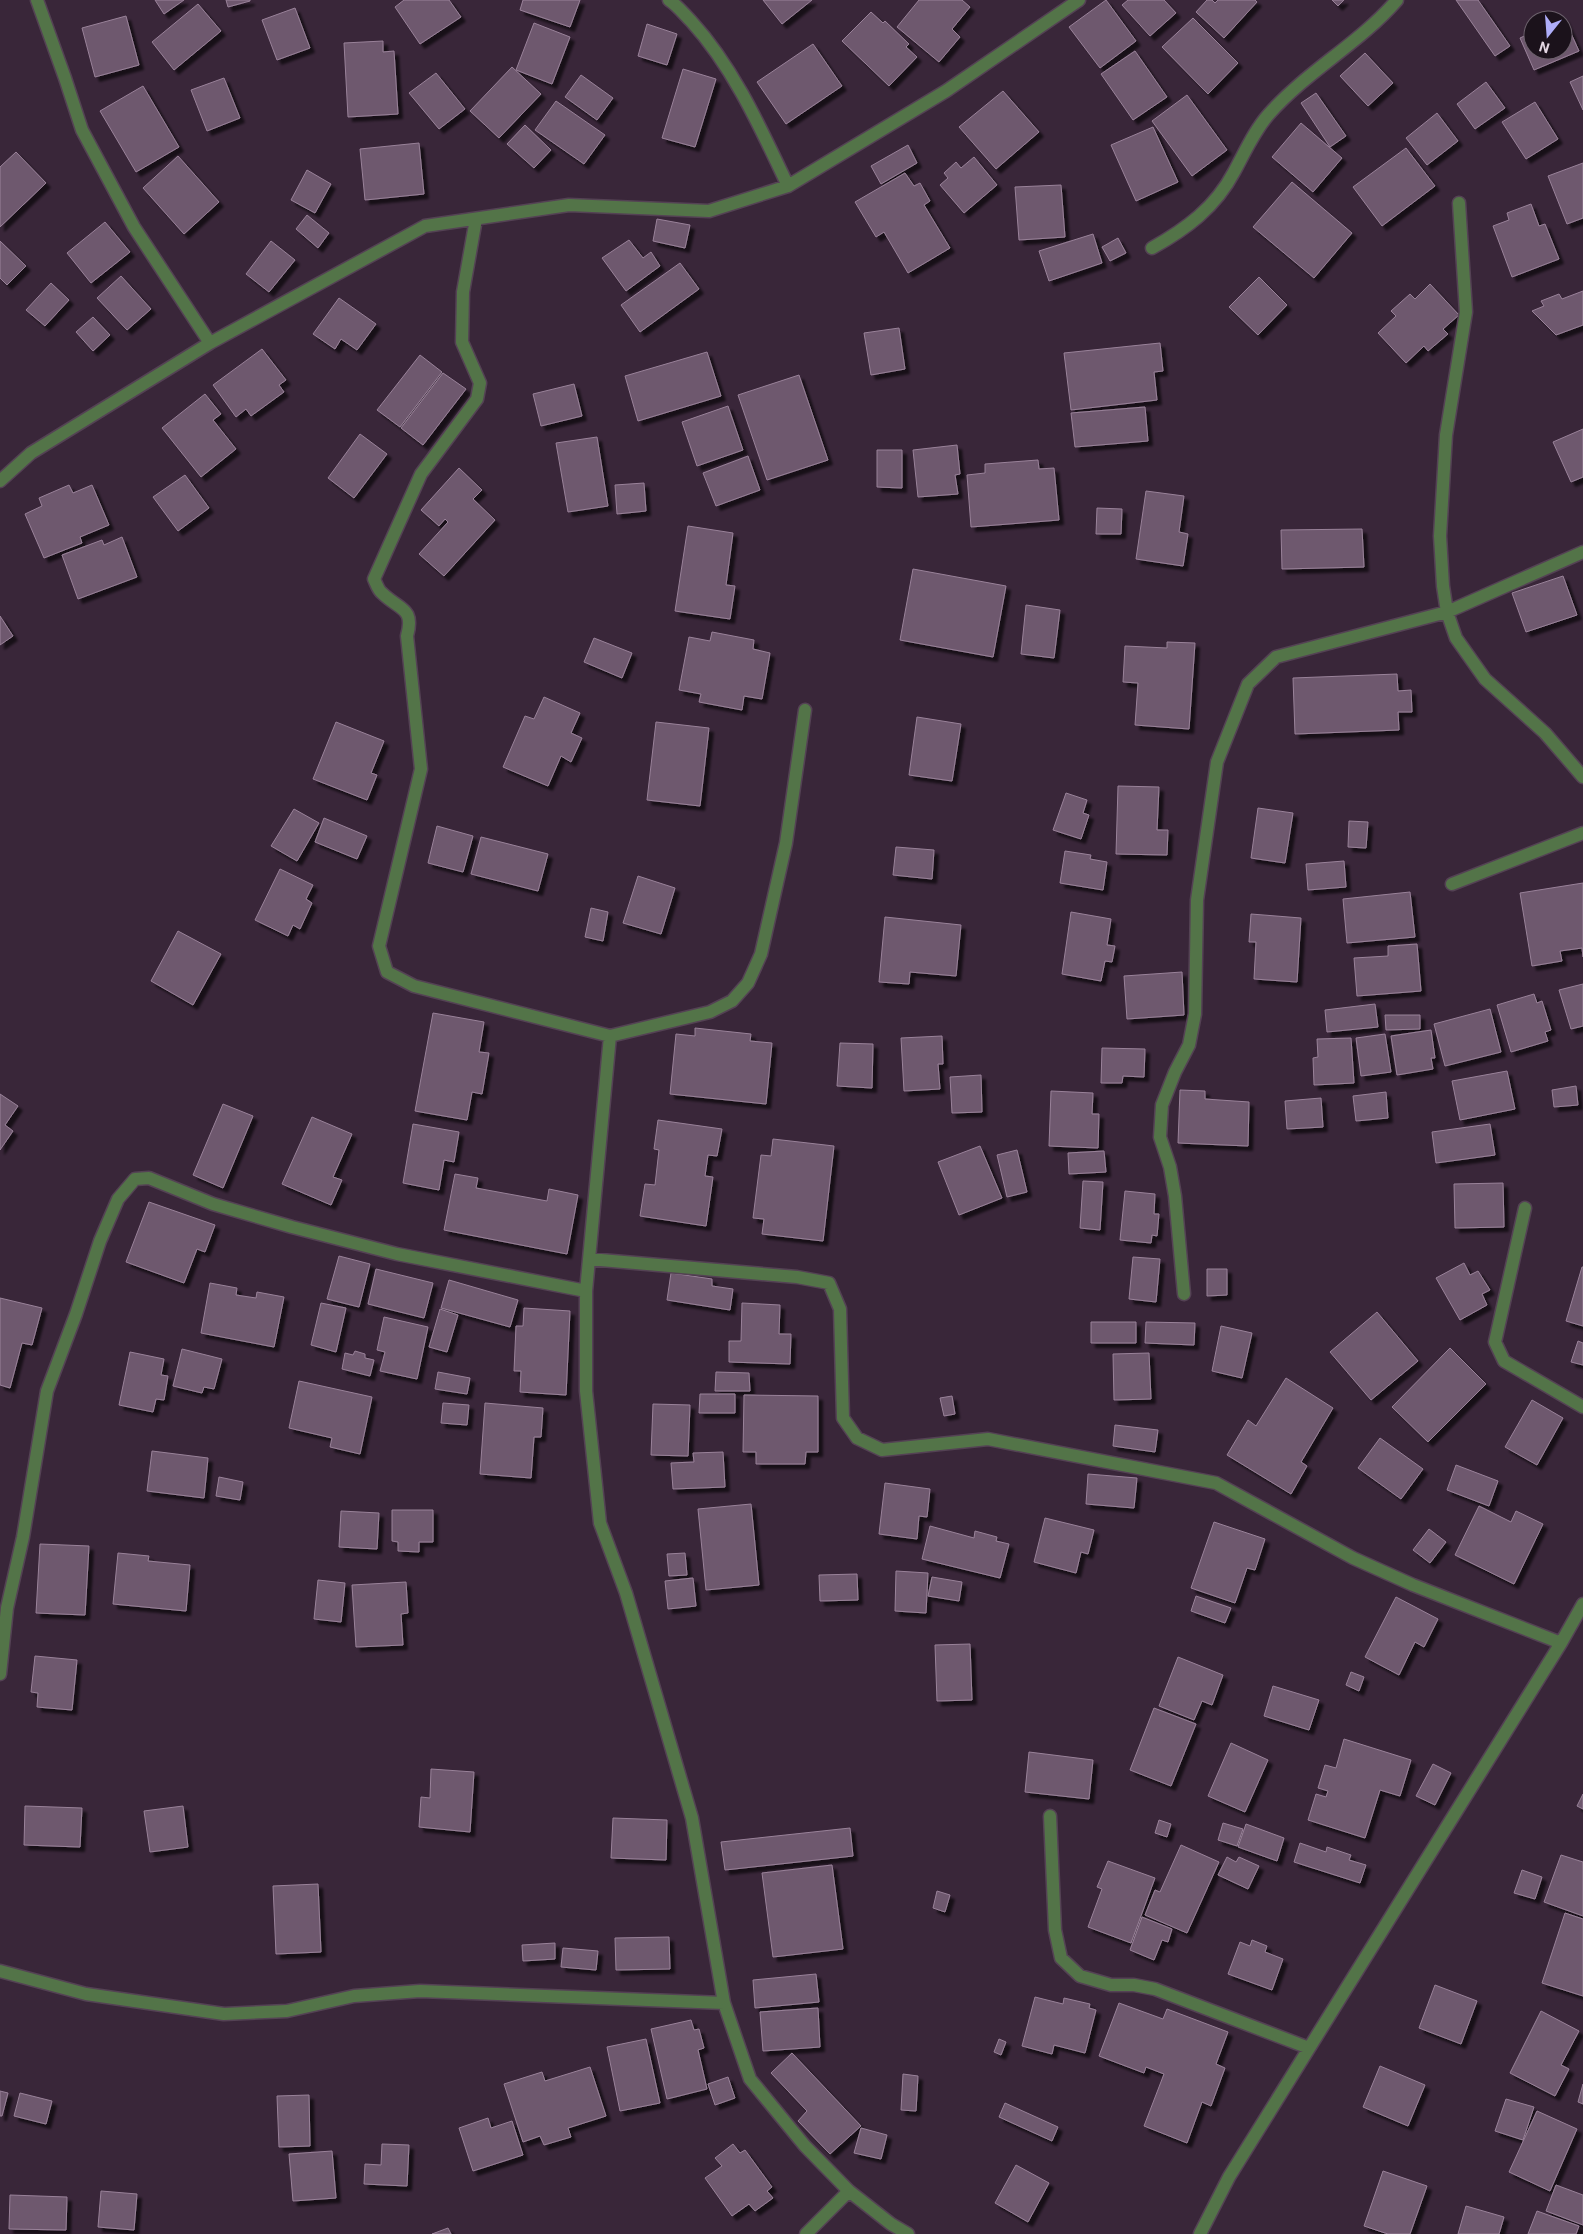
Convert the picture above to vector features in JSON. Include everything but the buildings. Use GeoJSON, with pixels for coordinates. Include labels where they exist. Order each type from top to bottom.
{"type":"FeatureCollection","features":[{"type":"Feature","properties":{"kind":"street"},"geometry":{"type":"LineString","coordinates":[[36,0],[82,130],[134,227],[210,343]]}},
{"type":"Feature","properties":{"kind":"street"},"geometry":{"type":"LineString","coordinates":[[669,0],[676,4],[703,34],[729,72],[760,127],[788,186]]}},
{"type":"Feature","properties":{"kind":"street"},"geometry":{"type":"LineString","coordinates":[[0,481],[32,453],[210,343],[425,226],[569,205],[708,210],[788,186],[946,91],[1079,0]]}},
{"type":"Feature","properties":{"kind":"street"},"geometry":{"type":"LineString","coordinates":[[1152,248],[1180,232],[1207,210],[1218,198],[1234,173],[1247,145],[1269,114],[1290,93],[1397,0]]}},
{"type":"Feature","properties":{"kind":"street"},"geometry":{"type":"LineString","coordinates":[[1459,203],[1466,312],[1446,435],[1440,536],[1443,586],[1447,612],[1456,638],[1486,679],[1545,733],[1583,777]]}},
{"type":"Feature","properties":{"kind":"street"},"geometry":{"type":"LineString","coordinates":[[476,219],[463,292],[462,342],[480,383],[477,399],[421,474],[374,578],[380,592],[406,611],[411,622],[407,636],[421,769],[379,946],[387,972],[414,986],[610,1036],[710,1012],[732,1000],[748,983],[760,954],[786,843],[805,710]]}},
{"type":"Feature","properties":{"kind":"street"},"geometry":{"type":"LineString","coordinates":[[1184,1294],[1175,1196],[1170,1167],[1160,1137],[1162,1105],[1175,1072],[1189,1045],[1195,1014],[1197,900],[1217,762],[1248,684],[1276,657],[1447,612],[1583,552]]}},
{"type":"Feature","properties":{"kind":"street"},"geometry":{"type":"LineString","coordinates":[[1452,884],[1583,833]]}},
{"type":"Feature","properties":{"kind":"street"},"geometry":{"type":"LineString","coordinates":[[610,1036],[586,1291],[586,1391],[600,1523],[626,1593],[692,1818],[724,2003],[750,2079],[806,2146],[850,2191],[891,2224],[908,2234]]}},
{"type":"Feature","properties":{"kind":"street"},"geometry":{"type":"LineString","coordinates":[[0,1674],[7,1608],[23,1537],[47,1391],[76,1314],[100,1241],[118,1198],[135,1179],[149,1178],[213,1204],[292,1227],[398,1254],[586,1291]]}},
{"type":"Feature","properties":{"kind":"street"},"geometry":{"type":"LineString","coordinates":[[1525,1208],[1495,1342],[1504,1361],[1583,1407]]}},
{"type":"Feature","properties":{"kind":"street"},"geometry":{"type":"LineString","coordinates":[[589,1259],[797,1276],[829,1284],[840,1309],[844,1418],[857,1438],[882,1450],[988,1439],[1216,1483],[1353,1558],[1413,1585],[1561,1643]]}},
{"type":"Feature","properties":{"kind":"street"},"geometry":{"type":"LineString","coordinates":[[1200,2234],[1228,2177],[1561,1643],[1583,1604]]}},
{"type":"Feature","properties":{"kind":"street"},"geometry":{"type":"LineString","coordinates":[[1050,1816],[1055,1930],[1061,1958],[1080,1976],[1111,1985],[1134,1985],[1155,1989],[1309,2048]]}},
{"type":"Feature","properties":{"kind":"street"},"geometry":{"type":"LineString","coordinates":[[0,1971],[86,1994],[224,2014],[287,2011],[354,1996],[420,1992],[724,2003]]}},
{"type":"Feature","properties":{"kind":"street"},"geometry":{"type":"LineString","coordinates":[[806,2234],[850,2191]]}}]}
